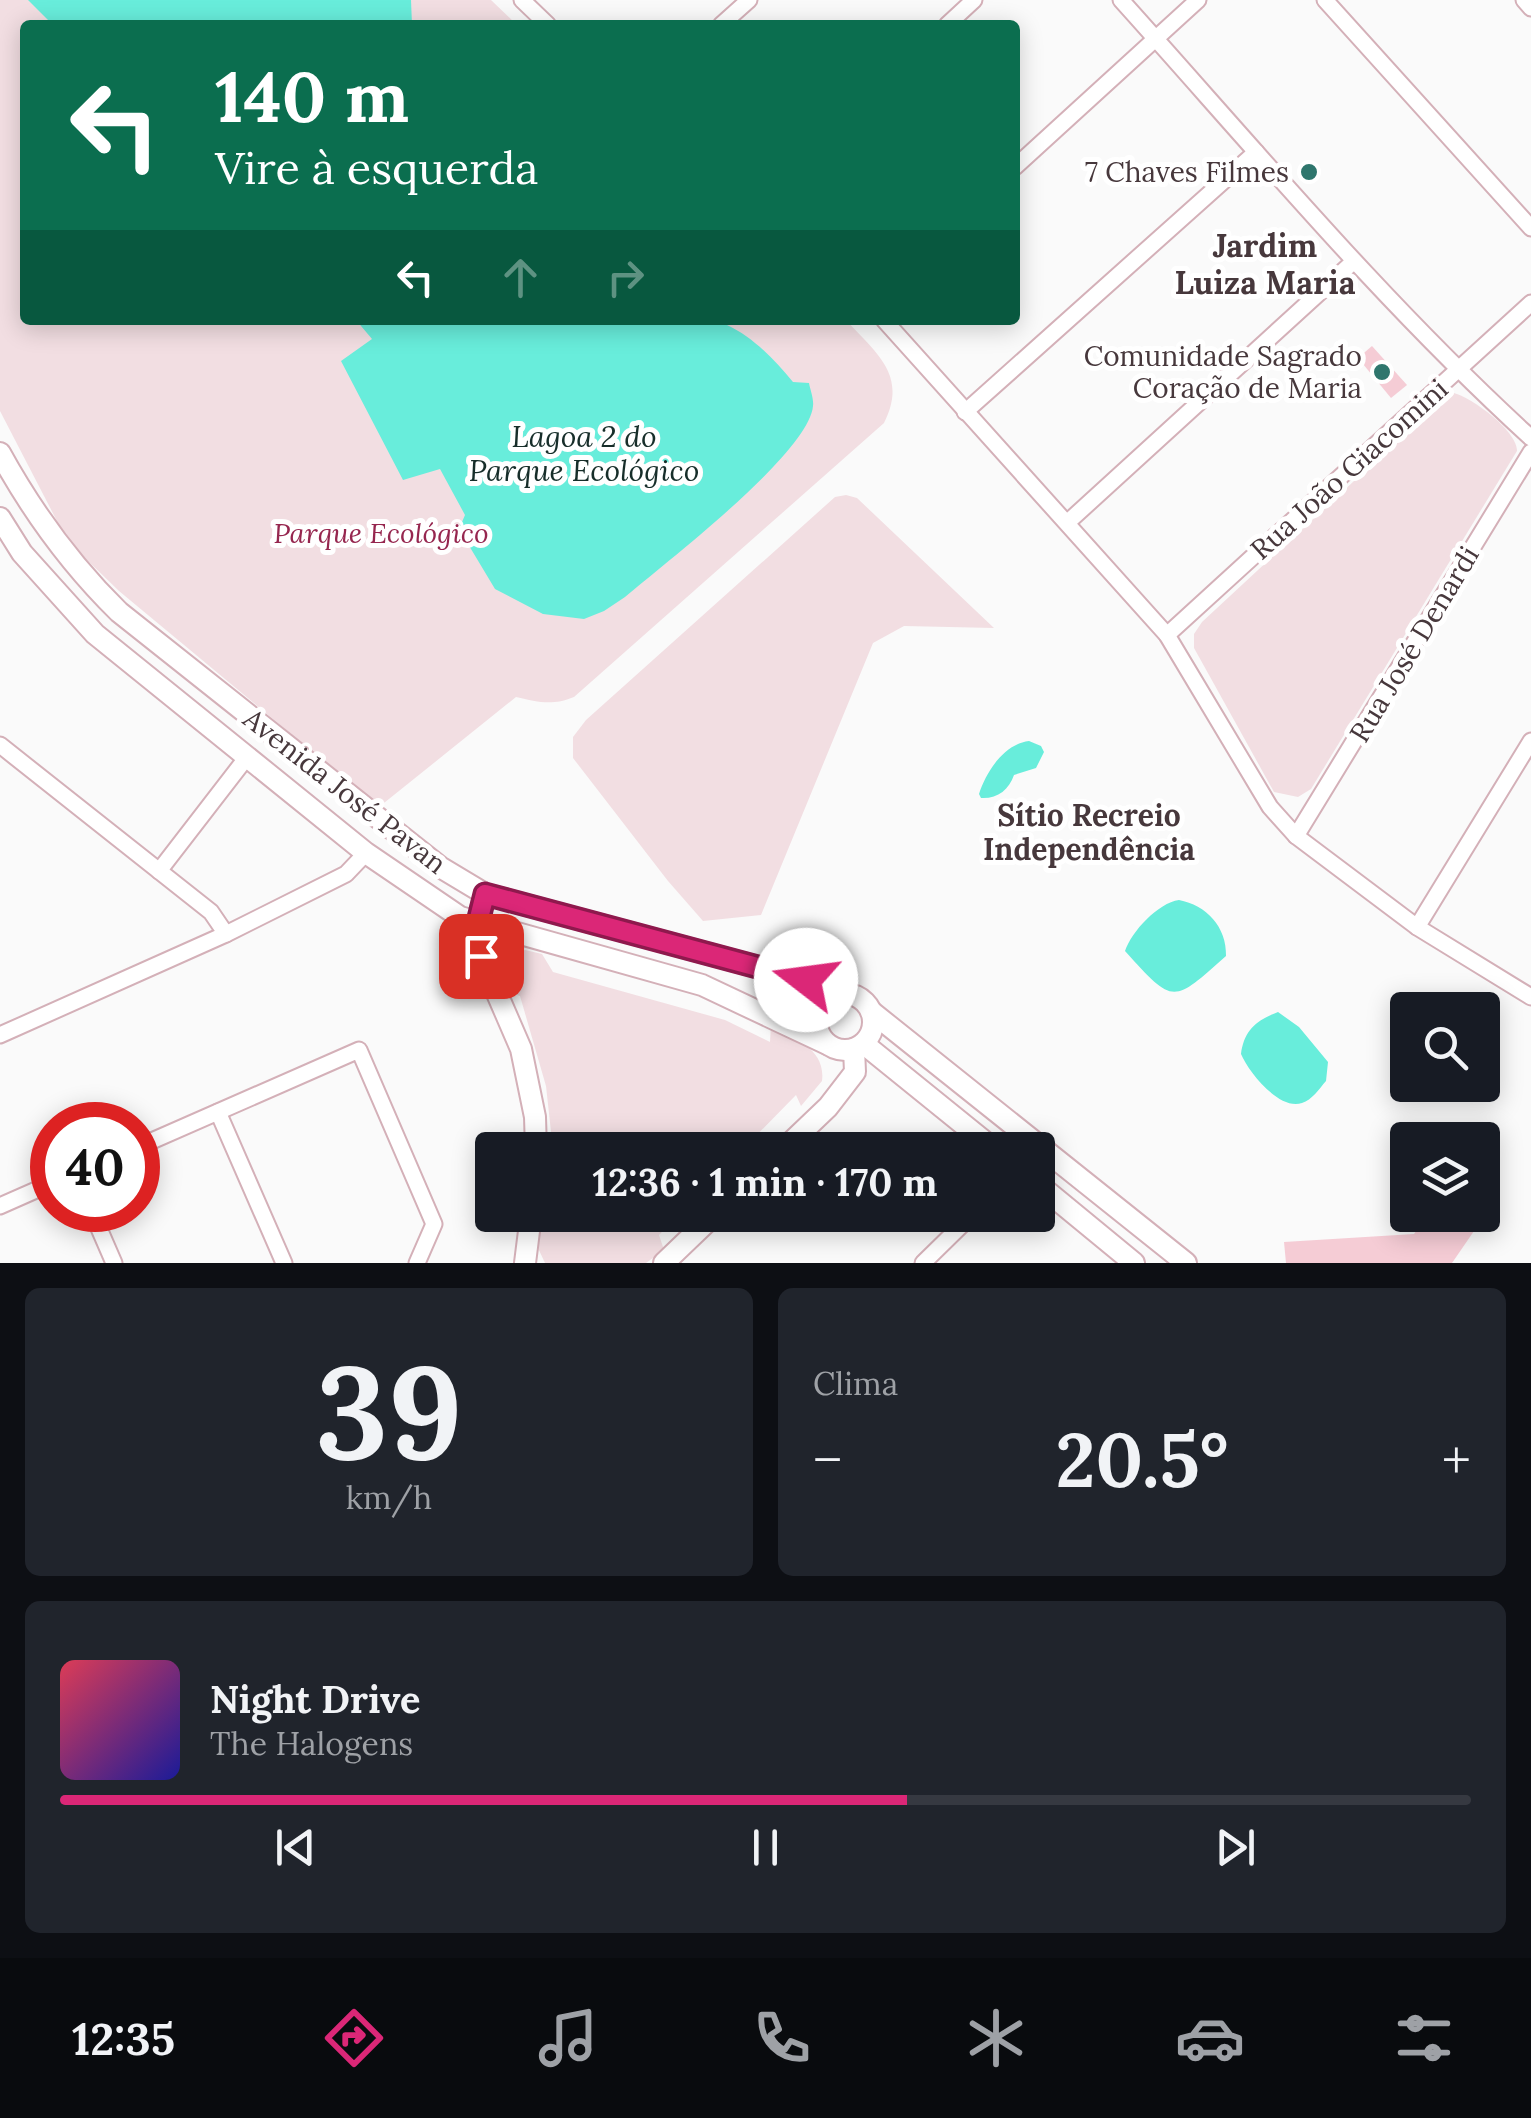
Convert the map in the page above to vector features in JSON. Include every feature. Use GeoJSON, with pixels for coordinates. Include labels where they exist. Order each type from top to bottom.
{"type":"FeatureCollection","features":[{"type":"Feature","properties":{"kind":"street"},"geometry":{"type":"LineString","coordinates":[[524,0],[543,20]]}},
{"type":"Feature","properties":{"kind":"street"},"geometry":{"type":"LineString","coordinates":[[727,20],[749,0]]}},
{"type":"Feature","properties":{"kind":"street"},"geometry":{"type":"LineString","coordinates":[[952,20],[974,0]]}},
{"type":"Feature","properties":{"kind":"street"},"geometry":{"type":"LineString","coordinates":[[1122,0],[1353,262],[1457,370],[1531,438]]}},
{"type":"Feature","properties":{"kind":"street"},"geometry":{"type":"LineString","coordinates":[[1020,162],[1198,0]]}},
{"type":"Feature","properties":{"kind":"street"},"geometry":{"type":"LineString","coordinates":[[1325,0],[1531,228]]}},
{"type":"Feature","properties":{"kind":"street"},"geometry":{"type":"LineString","coordinates":[[1524,0],[1531,8]]}},
{"type":"Feature","properties":{"kind":"street"},"geometry":{"type":"LineString","coordinates":[[965,412],[1256,152]]}},
{"type":"Feature","properties":{"kind":"street"},"geometry":{"type":"LineString","coordinates":[[1068,522],[1353,262]]}},
{"type":"Feature","properties":{"kind":"street","name":"Rua João Giacomini"},"geometry":{"type":"LineString","coordinates":[[1167,635],[1531,303]]}},
{"type":"Feature","properties":{"kind":"street"},"geometry":{"type":"LineString","coordinates":[[888,325],[1167,635],[1270,808],[1296,836],[1417,927],[1531,997]]}},
{"type":"Feature","properties":{"kind":"street","name":"Rua José Denardi"},"geometry":{"type":"LineString","coordinates":[[1296,836],[1531,452]]}},
{"type":"Feature","properties":{"kind":"street","name":"Avenida José Pavan"},"geometry":{"type":"LineString","coordinates":[[0,453],[44,528],[81,574],[119,612],[440,867],[485,894],[806,980],[845,994]]}},
{"type":"Feature","properties":{"kind":"street","name":"Avenida José Pavan"},"geometry":{"type":"LineString","coordinates":[[2,526],[56,594],[95,634],[366,853],[460,918],[702,985],[827,1044]]}},
{"type":"Feature","properties":{"kind":"street"},"geometry":{"type":"LineString","coordinates":[[1417,927],[1531,740]]}},
{"type":"Feature","properties":{"kind":"street"},"geometry":{"type":"LineString","coordinates":[[0,745],[210,912],[226,934]]}},
{"type":"Feature","properties":{"kind":"street"},"geometry":{"type":"LineString","coordinates":[[159,871],[247,756]]}},
{"type":"Feature","properties":{"kind":"street"},"geometry":{"type":"LineString","coordinates":[[0,1035],[226,934],[346,874],[366,853]]}},
{"type":"Feature","properties":{"kind":"street"},"geometry":{"type":"LineString","coordinates":[[485,894],[474,938],[521,1049],[536,1132]]}},
{"type":"Feature","properties":{"kind":"street"},"geometry":{"type":"LineString","coordinates":[[971,1132],[859,1047],[835,1049],[827,1044],[817,1027],[817,1018],[827,1000],[845,994],[862,999],[872,1013],[1186,1263]]}},
{"type":"Feature","properties":{"kind":"street"},"geometry":{"type":"LineString","coordinates":[[802,1132],[856,1072],[859,1047],[873,1030],[872,1013]]}},
{"type":"Feature","properties":{"kind":"street"},"geometry":{"type":"LineString","coordinates":[[160,1137],[359,1050],[434,1224],[417,1263]]}},
{"type":"Feature","properties":{"kind":"street"},"geometry":{"type":"LineString","coordinates":[[218,1112],[284,1263]]}},
{"type":"Feature","properties":{"kind":"street"},"geometry":{"type":"LineString","coordinates":[[0,1206],[30,1193]]}},
{"type":"Feature","properties":{"kind":"street"},"geometry":{"type":"LineString","coordinates":[[1055,1198],[1134,1263]]}},
{"type":"Feature","properties":{"kind":"street"},"geometry":{"type":"LineString","coordinates":[[101,1232],[114,1263]]}},
{"type":"Feature","properties":{"kind":"street"},"geometry":{"type":"LineString","coordinates":[[525,1263],[528,1232]]}},
{"type":"Feature","properties":{"kind":"street"},"geometry":{"type":"LineString","coordinates":[[664,1263],[696,1232]]}},
{"type":"Feature","properties":{"kind":"street"},"geometry":{"type":"LineString","coordinates":[[923,1263],[955,1232]]}},
{"type":"Feature","properties":{"kind":"green space","name":"Parque Ecológico"},"geometry":{"type":"Polygon","coordinates":[[[0,0],[491,0],[512,20],[20,20],[20,325],[851,325],[886,366],[893,391],[884,423],[574,697],[538,702],[516,697],[379,807],[119,591],[85,558],[58,523],[0,411],[0,0]]]}},
{"type":"Feature","properties":{"kind":"green space"},"geometry":{"type":"Polygon","coordinates":[[[1450,392],[1491,415],[1509,433],[1517,451],[1311,789],[1298,797],[1274,792],[1194,648],[1194,634],[1202,622],[1450,392]]]}},
{"type":"Feature","properties":{"kind":"green space"},"geometry":{"type":"Polygon","coordinates":[[[835,497],[857,498],[994,628],[904,626],[873,643],[761,915],[703,921],[573,758],[573,737],[586,720],[835,497]]]}},
{"type":"Feature","properties":{"kind":"green space"},"geometry":{"type":"Polygon","coordinates":[[[525,950],[542,954],[553,972],[725,1020],[770,1042],[771,1025],[814,1053],[822,1070],[822,1081],[801,1106],[796,1095],[760,1132],[551,1132],[546,1086],[520,996],[501,989],[500,975],[512,955],[525,950]]]}},
{"type":"Feature","properties":{"kind":"green space"},"geometry":{"type":"Polygon","coordinates":[[[539,1232],[662,1232],[659,1235],[664,1250],[646,1263],[545,1263],[538,1248],[539,1232]]]}},
{"type":"Feature","properties":{"kind":"water"},"geometry":{"type":"Polygon","coordinates":[[[28,0],[411,0],[412,20],[48,20],[28,0]]]}},
{"type":"Feature","properties":{"kind":"water","name":"Lagoa 2 do Parque Ecológico"},"geometry":{"type":"Polygon","coordinates":[[[360,325],[727,325],[763,350],[793,382],[809,383],[813,406],[788,451],[762,478],[625,597],[584,619],[543,614],[495,589],[459,529],[465,515],[440,469],[403,480],[341,361],[372,339],[360,325]]]}},
{"type":"Feature","properties":{"kind":"water"},"geometry":{"type":"Polygon","coordinates":[[[1029,741],[1041,746],[1044,752],[1036,768],[1014,775],[997,795],[981,798],[982,786],[997,760],[1012,747],[1029,741]]]}},
{"type":"Feature","properties":{"kind":"water"},"geometry":{"type":"Polygon","coordinates":[[[1179,900],[1198,907],[1213,919],[1223,936],[1226,956],[1194,983],[1174,992],[1154,981],[1125,951],[1147,919],[1163,906],[1179,900]]]}},
{"type":"Feature","properties":{"kind":"water"},"geometry":{"type":"Polygon","coordinates":[[[1278,1012],[1299,1027],[1328,1062],[1326,1081],[1302,1103],[1293,1104],[1274,1095],[1257,1079],[1241,1054],[1253,1027],[1278,1012]]]}},
{"type":"Feature","properties":{"kind":"building","name":"Comunidade Sagrado Coração de Maria"},"geometry":{"type":"Polygon","coordinates":[[[1372,346],[1407,385],[1391,398],[1358,358],[1372,346]]]}},
{"type":"Feature","properties":{"kind":"building"},"geometry":{"type":"Polygon","coordinates":[[[1473,1232],[1452,1263],[1286,1263],[1284,1242],[1473,1232]]]}},
{"type":"Feature","properties":{"kind":"place","name":"7 Chaves Filmes"},"geometry":{"type":"Point","coordinates":[1309,172]}},
{"type":"Feature","properties":{"kind":"place","name":"Comunidade Sagrado Coração de Maria"},"geometry":{"type":"Point","coordinates":[1382,372]}},
{"type":"Feature","properties":{"kind":"district","name":"Jardim Luiza Maria"},"geometry":{"type":"Point","coordinates":[1265,264]}},
{"type":"Feature","properties":{"kind":"district","name":"Sítio Recreio Independência"},"geometry":{"type":"Point","coordinates":[1089,832]}},
{"type":"Feature","properties":{"kind":"route"},"geometry":{"type":"LineString","coordinates":[[481,956],[474,938],[485,894],[806,980]]}}]}
